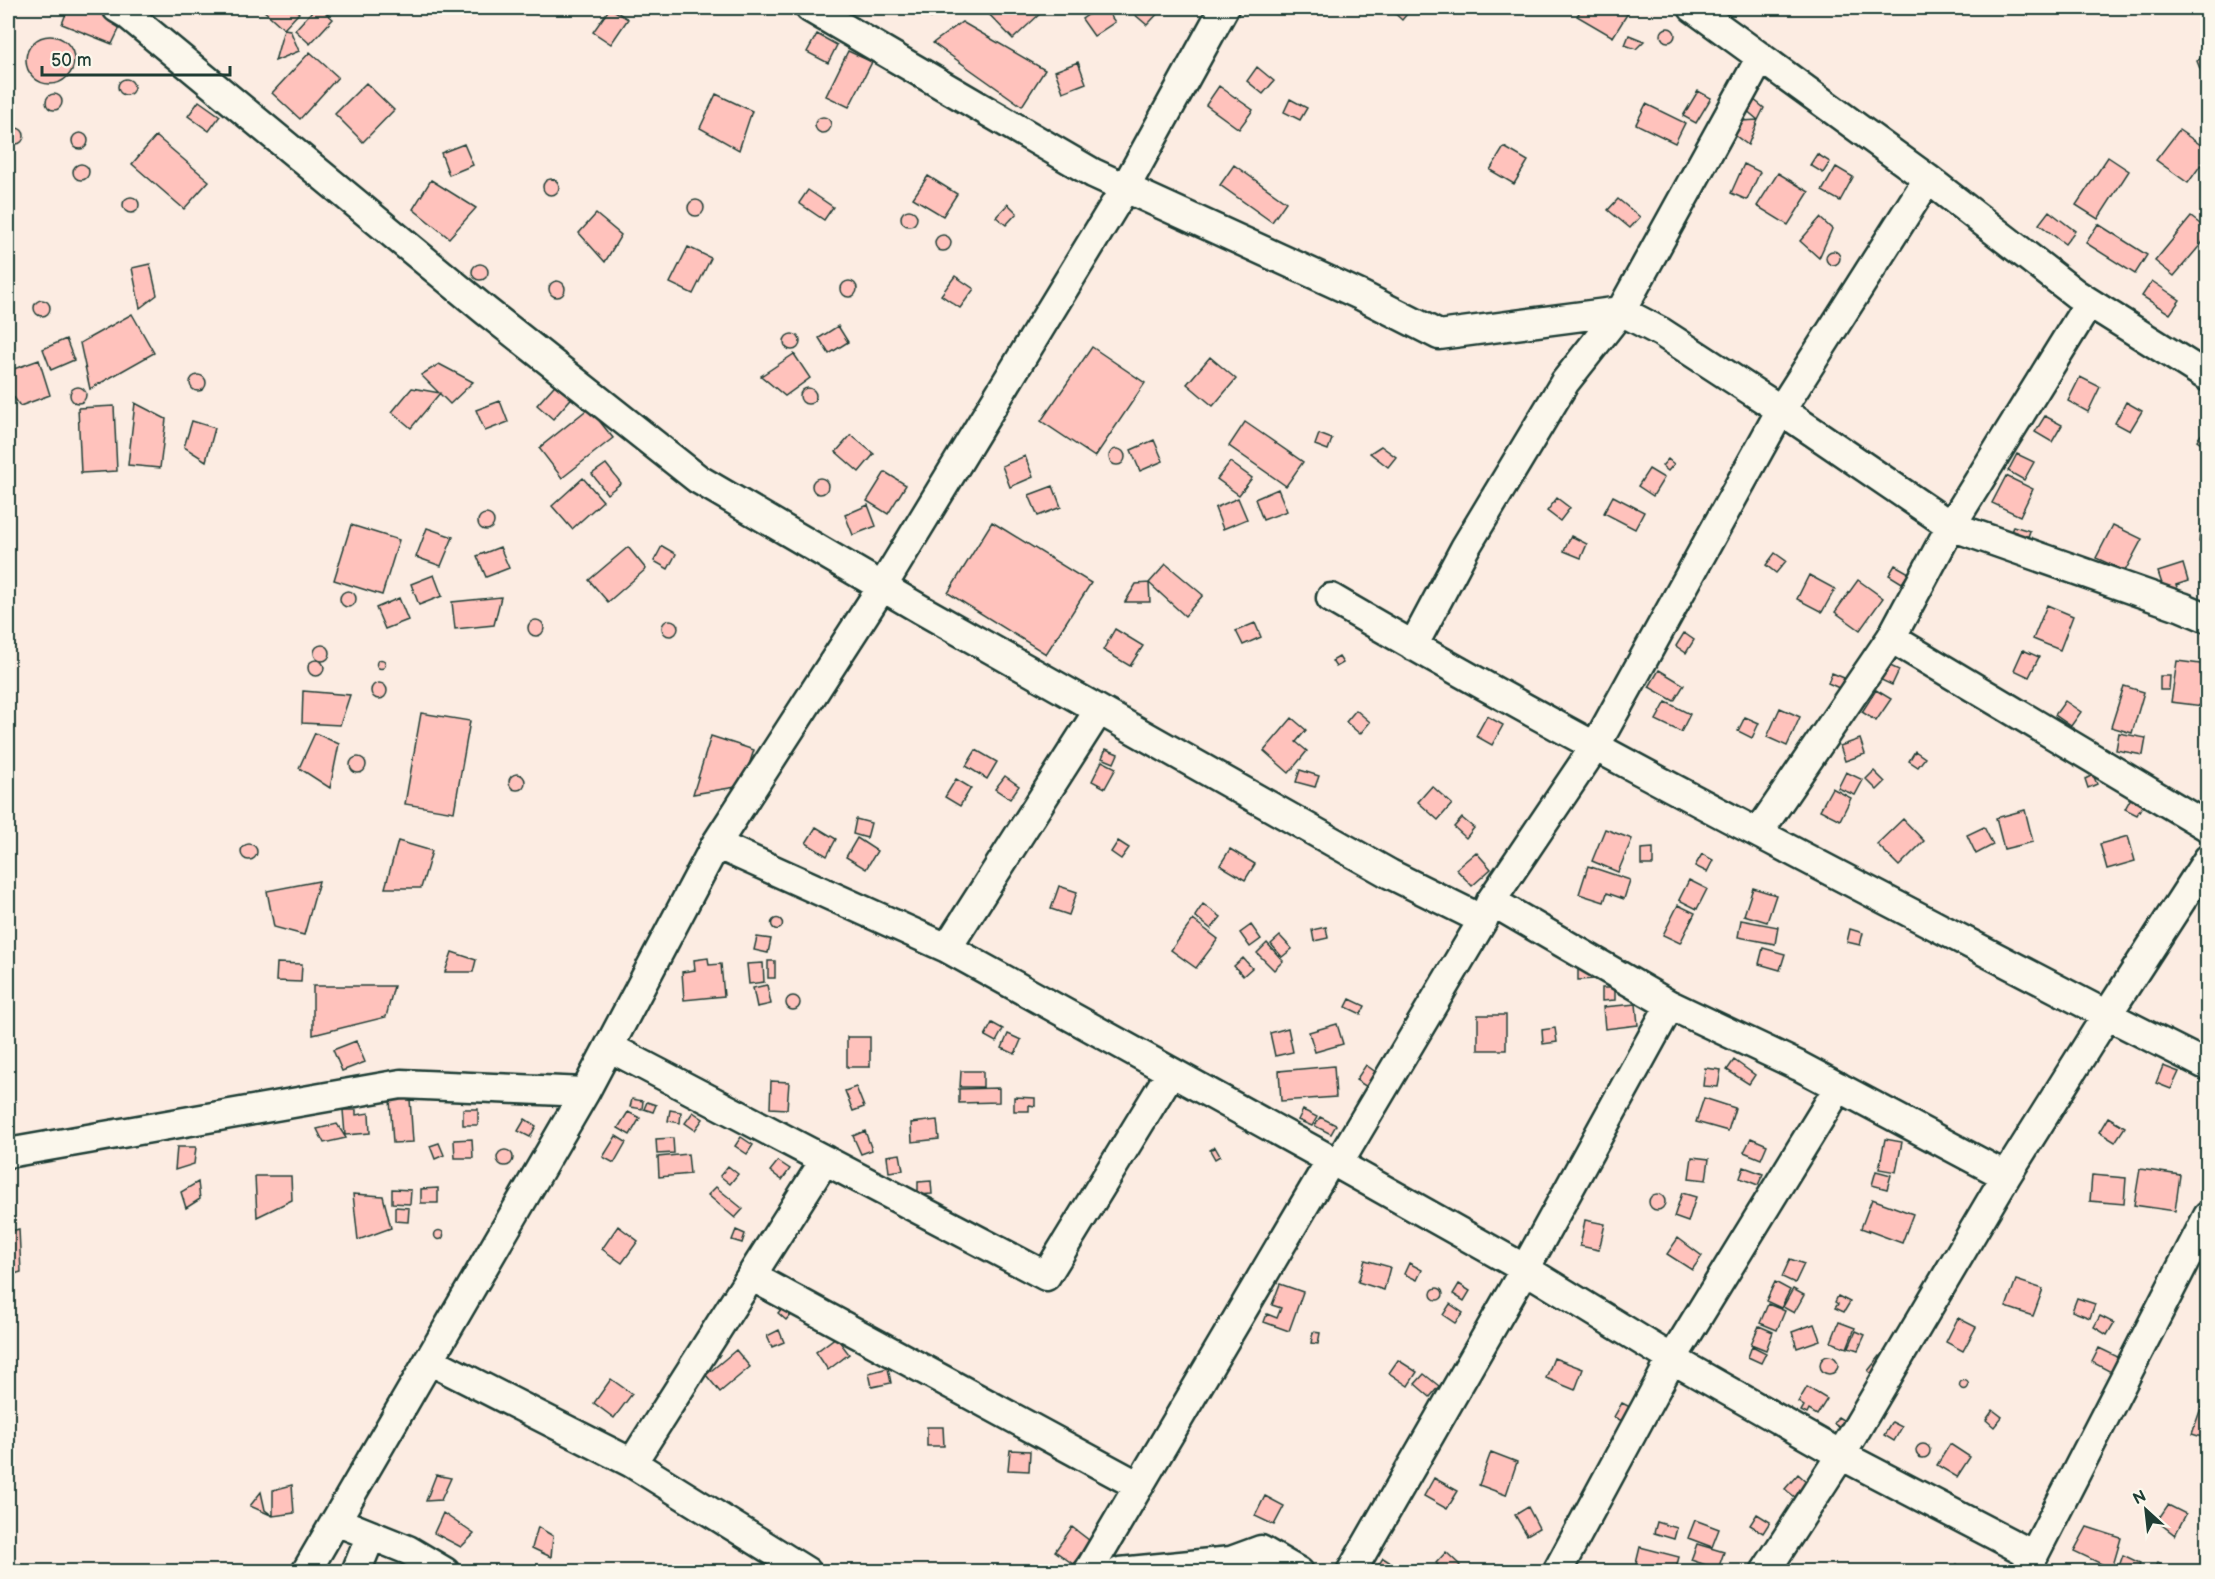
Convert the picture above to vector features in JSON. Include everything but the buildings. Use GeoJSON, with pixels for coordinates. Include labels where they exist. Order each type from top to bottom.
{"type":"FeatureCollection","features":[{"type":"Feature","properties":{"kind":"street"},"geometry":{"type":"LineString","coordinates":[[117,8],[486,311],[698,479],[882,587],[1390,874],[1487,911],[1670,1005],[1799,1066],[2006,1176]]}},
{"type":"Feature","properties":{"kind":"street"},"geometry":{"type":"LineString","coordinates":[[810,8],[1093,173],[1360,295],[1439,335],[1621,311],[1661,332],[1781,410],[1951,526],[2208,618]]}},
{"type":"Feature","properties":{"kind":"street"},"geometry":{"type":"LineString","coordinates":[[306,1572],[585,1092],[716,844],[882,587],[1125,188],[1224,8]]}},
{"type":"Feature","properties":{"kind":"street"},"geometry":{"type":"LineString","coordinates":[[1693,8],[1928,178],[2090,303],[2208,377]]}},
{"type":"Feature","properties":{"kind":"street"},"geometry":{"type":"LineString","coordinates":[[1413,646],[1465,548],[1565,382],[1621,311],[1761,57]]}},
{"type":"Feature","properties":{"kind":"street"},"geometry":{"type":"LineString","coordinates":[[1088,1572],[1487,911],[1596,745],[1781,410],[1928,178]]}},
{"type":"Feature","properties":{"kind":"street"},"geometry":{"type":"LineString","coordinates":[[1758,833],[1891,638],[1951,526],[2090,303]]}},
{"type":"Feature","properties":{"kind":"street"},"geometry":{"type":"LineString","coordinates":[[1331,598],[1413,646],[1758,833],[2208,1066]]}},
{"type":"Feature","properties":{"kind":"street"},"geometry":{"type":"LineString","coordinates":[[1891,638],[2208,827]]}},
{"type":"Feature","properties":{"kind":"street"},"geometry":{"type":"LineString","coordinates":[[947,948],[1099,710]]}},
{"type":"Feature","properties":{"kind":"street"},"geometry":{"type":"LineString","coordinates":[[716,844],[947,948],[1525,1269],[1672,1359],[2029,1563],[2208,1216]]}},
{"type":"Feature","properties":{"kind":"street"},"geometry":{"type":"LineString","coordinates":[[1765,1572],[1841,1455],[2006,1176],[2208,859]]}},
{"type":"Feature","properties":{"kind":"street"},"geometry":{"type":"LineString","coordinates":[[1352,1572],[1525,1269],[1670,1005]]}},
{"type":"Feature","properties":{"kind":"street"},"geometry":{"type":"LineString","coordinates":[[609,1047],[1046,1276],[1171,1072]]}},
{"type":"Feature","properties":{"kind":"street"},"geometry":{"type":"LineString","coordinates":[[8,1153],[401,1084],[585,1092]]}},
{"type":"Feature","properties":{"kind":"street"},"geometry":{"type":"LineString","coordinates":[[1557,1572],[1672,1359],[1839,1087]]}},
{"type":"Feature","properties":{"kind":"street"},"geometry":{"type":"LineString","coordinates":[[632,1463],[825,1160]]}},
{"type":"Feature","properties":{"kind":"street"},"geometry":{"type":"LineString","coordinates":[[751,1276],[1138,1486]]}},
{"type":"Feature","properties":{"kind":"street"},"geometry":{"type":"LineString","coordinates":[[429,1360],[632,1463],[807,1572]]}},
{"type":"Feature","properties":{"kind":"street"},"geometry":{"type":"LineString","coordinates":[[336,1521],[408,1550],[445,1572]]}},
{"type":"Feature","properties":{"kind":"street"},"geometry":{"type":"LineString","coordinates":[[356,1572],[371,1535]]}},
{"type":"Feature","properties":{"kind":"street"},"geometry":{"type":"LineString","coordinates":[[1120,1572],[1231,1561],[1261,1550],[1299,1572]]}}]}
